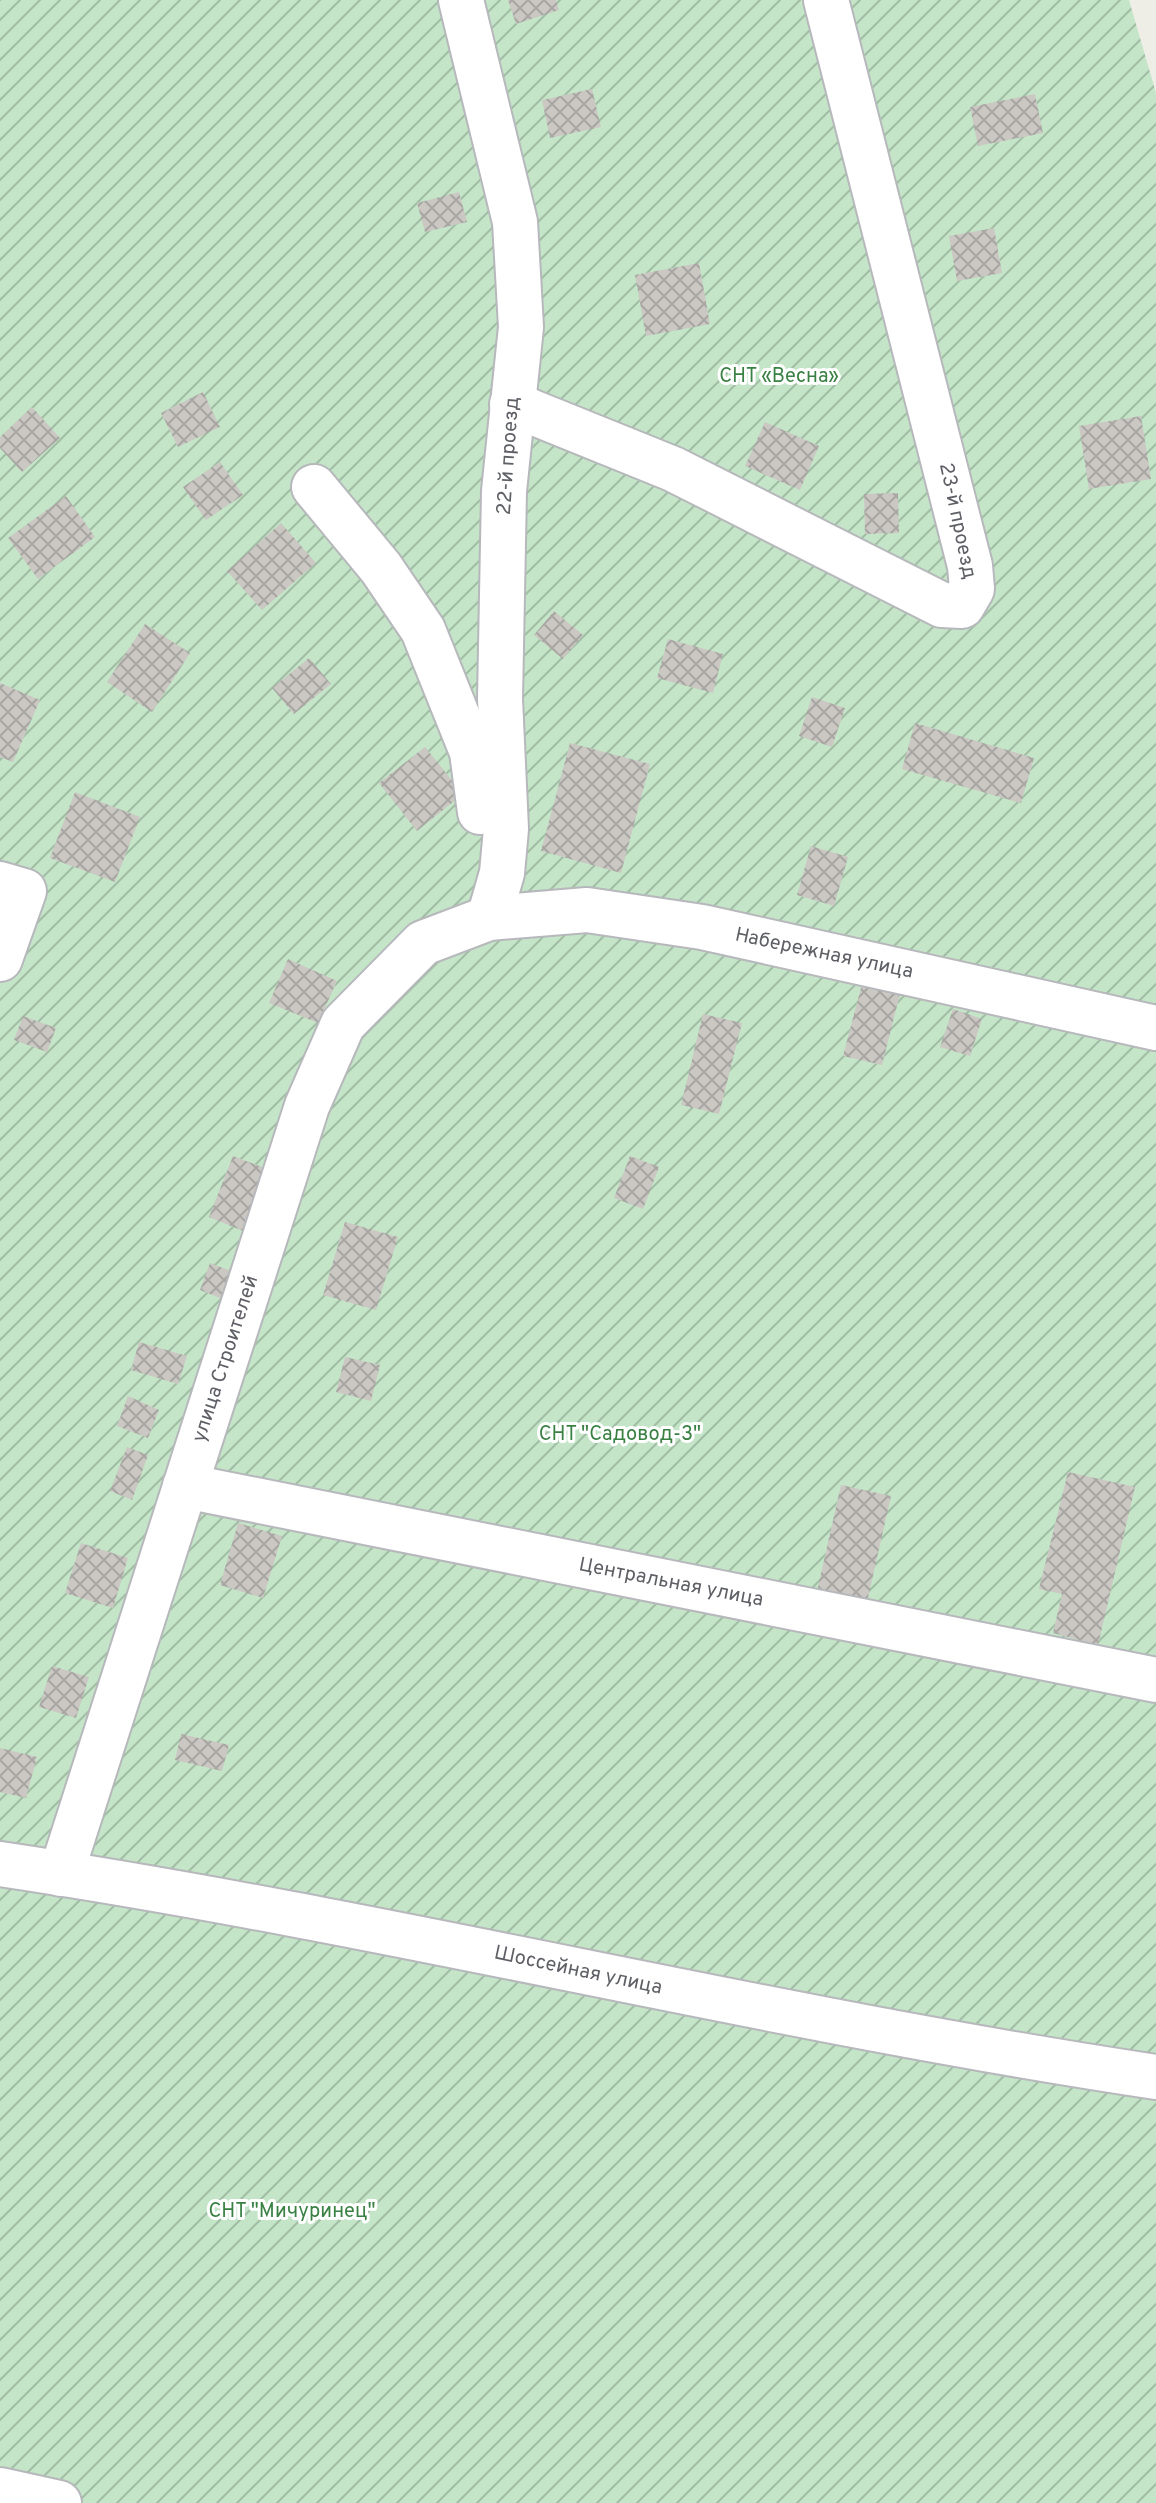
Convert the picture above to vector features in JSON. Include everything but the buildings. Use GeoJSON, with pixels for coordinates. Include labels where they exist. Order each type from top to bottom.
{"type":"FeatureCollection","features":[{"type":"Feature","properties":{"kind":"street","name":"22-й проезд"},"geometry":{"type":"LineString","coordinates":[[461,0],[515,222],[521,327],[504,491],[500,699],[506,829],[502,873],[489,918]]}},
{"type":"Feature","properties":{"kind":"street","name":"23-й проезд"},"geometry":{"type":"LineString","coordinates":[[512,404],[673,469],[942,605],[962,606],[972,589],[970,566],[826,0]]}},
{"type":"Feature","properties":{"kind":"street"},"geometry":{"type":"LineString","coordinates":[[314,487],[381,568],[423,630],[451,696],[472,752],[483,834],[489,918]]}},
{"type":"Feature","properties":{"kind":"street"},"geometry":{"type":"LineString","coordinates":[[0,959],[12,888]]}},
{"type":"Feature","properties":{"kind":"street","name":"Набережная улица"},"geometry":{"type":"LineString","coordinates":[[489,918],[587,910],[702,927],[1156,1028]]}},
{"type":"Feature","properties":{"kind":"street","name":"улица Строителей"},"geometry":{"type":"LineString","coordinates":[[61,1874],[307,1106],[343,1024],[423,943],[489,918]]}},
{"type":"Feature","properties":{"kind":"street","name":"Центральная улица"},"geometry":{"type":"LineString","coordinates":[[185,1486],[1156,1680]]}},
{"type":"Feature","properties":{"kind":"street","name":"Шоссейная улица"},"geometry":{"type":"LineString","coordinates":[[0,1864],[361,1927],[725,2001],[1156,2077]]}},
{"type":"Feature","properties":{"kind":"street"},"geometry":{"type":"LineString","coordinates":[[0,2490],[59,2503]]}},
{"type":"Feature","properties":{"kind":"green space"},"geometry":{"type":"Polygon","coordinates":[[[0,0],[1129,0],[1156,93],[1156,2503],[0,2503],[0,0]]]}},
{"type":"Feature","properties":{"kind":"park label","name":"СНТ «Весна»"},"geometry":{"type":"Point","coordinates":[779,377]}},
{"type":"Feature","properties":{"kind":"park label","name":"СНТ \"Садовод-3\""},"geometry":{"type":"Point","coordinates":[620,1435]}},
{"type":"Feature","properties":{"kind":"park label","name":"СНТ \"Мичуринец\""},"geometry":{"type":"Point","coordinates":[292,2212]}}]}
